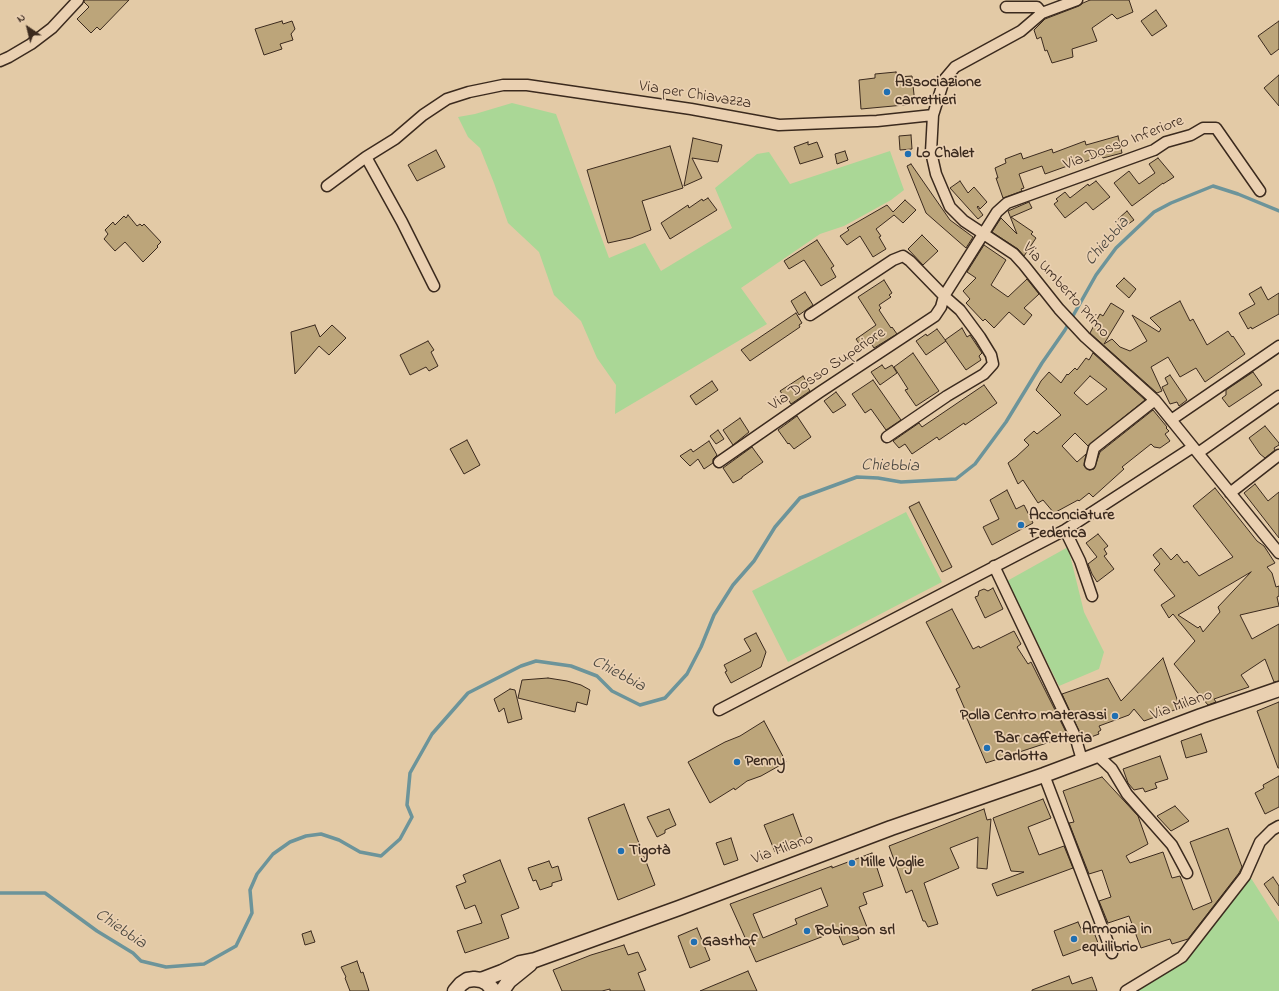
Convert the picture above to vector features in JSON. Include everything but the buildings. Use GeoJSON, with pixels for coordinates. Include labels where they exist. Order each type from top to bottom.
{"type":"FeatureCollection","features":[{"type":"Feature","properties":{"kind":"main road","name":"Via Milano"},"geometry":{"type":"LineString","coordinates":[[448,991],[458,988],[467,980],[481,980],[520,963],[535,960],[679,908],[891,828],[1044,775],[1279,689]]}},
{"type":"Feature","properties":{"kind":"main road","name":"Via Milano"},"geometry":{"type":"LineString","coordinates":[[502,991],[509,981],[535,960]]}},
{"type":"Feature","properties":{"kind":"main road"},"geometry":{"type":"LineString","coordinates":[[481,980],[487,983],[494,991]]}},
{"type":"Feature","properties":{"kind":"street"},"geometry":{"type":"LineString","coordinates":[[0,61],[31,44],[52,28],[78,0]]}},
{"type":"Feature","properties":{"kind":"street"},"geometry":{"type":"LineString","coordinates":[[933,115],[944,80],[954,66],[1021,31],[1042,13],[1077,0]]}},
{"type":"Feature","properties":{"kind":"street"},"geometry":{"type":"LineString","coordinates":[[1006,7],[1037,7],[1042,13]]}},
{"type":"Feature","properties":{"kind":"street","name":"Via per Chiavazza"},"geometry":{"type":"LineString","coordinates":[[326,186],[395,139],[423,115],[447,99],[468,92],[503,85],[527,85],[691,109],[778,125],[877,121],[933,115]]}},
{"type":"Feature","properties":{"kind":"street","name":"Via Umberto Primo"},"geometry":{"type":"LineString","coordinates":[[933,115],[931,152],[936,174],[950,207],[964,221],[1014,254],[1059,309],[1085,337],[1155,400],[1279,554]]}},
{"type":"Feature","properties":{"kind":"street","name":"Via Dosso Inferiore"},"geometry":{"type":"LineString","coordinates":[[984,235],[997,212],[1007,203],[1154,150],[1166,142],[1191,135],[1203,128],[1216,128],[1260,191]]}},
{"type":"Feature","properties":{"kind":"street"},"geometry":{"type":"LineString","coordinates":[[366,158],[402,222],[434,286]]}},
{"type":"Feature","properties":{"kind":"street","name":"Via Dosso Superiore"},"geometry":{"type":"LineString","coordinates":[[720,462],[820,392],[935,316],[941,307],[944,296],[984,235]]}},
{"type":"Feature","properties":{"kind":"street"},"geometry":{"type":"LineString","coordinates":[[810,315],[893,260],[903,256],[960,310],[980,337],[991,355],[993,364],[984,374],[947,396],[887,437]]}},
{"type":"Feature","properties":{"kind":"street"},"geometry":{"type":"LineString","coordinates":[[1171,420],[1279,346]]}},
{"type":"Feature","properties":{"kind":"street"},"geometry":{"type":"LineString","coordinates":[[719,710],[1065,530],[1196,450],[1279,396]]}},
{"type":"Feature","properties":{"kind":"street"},"geometry":{"type":"LineString","coordinates":[[1090,464],[1094,448],[1155,400]]}},
{"type":"Feature","properties":{"kind":"street"},"geometry":{"type":"LineString","coordinates":[[1230,493],[1279,455]]}},
{"type":"Feature","properties":{"kind":"street"},"geometry":{"type":"LineString","coordinates":[[1065,530],[1080,561],[1092,596]]}},
{"type":"Feature","properties":{"kind":"street"},"geometry":{"type":"LineString","coordinates":[[994,566],[1075,736],[1082,760]]}},
{"type":"Feature","properties":{"kind":"street"},"geometry":{"type":"LineString","coordinates":[[1097,755],[1112,769],[1128,794],[1172,845],[1187,873]]}},
{"type":"Feature","properties":{"kind":"street"},"geometry":{"type":"LineString","coordinates":[[1044,775],[1112,953]]}},
{"type":"Feature","properties":{"kind":"street"},"geometry":{"type":"LineString","coordinates":[[1126,991],[1182,957],[1245,876],[1260,842],[1272,830],[1279,826]]}},
{"type":"Feature","properties":{"kind":"green space"},"geometry":{"type":"Polygon","coordinates":[[[512,103],[556,114],[609,258],[645,243],[661,271],[732,228],[715,188],[757,154],[769,152],[790,184],[890,151],[904,190],[891,200],[844,226],[820,234],[741,288],[767,324],[615,414],[616,385],[597,358],[581,321],[554,295],[539,252],[508,223],[480,148],[468,137],[458,117],[475,114],[512,103]]]}},
{"type":"Feature","properties":{"kind":"green space"},"geometry":{"type":"Polygon","coordinates":[[[906,512],[942,582],[788,662],[752,591],[906,512]]]}},
{"type":"Feature","properties":{"kind":"green space"},"geometry":{"type":"Polygon","coordinates":[[[1068,547],[1084,612],[1104,652],[1099,669],[1059,686],[1007,581],[1068,547]]]}},
{"type":"Feature","properties":{"kind":"green space"},"geometry":{"type":"Polygon","coordinates":[[[1249,875],[1279,922],[1279,991],[1129,991],[1186,958],[1249,875]]]}},
{"type":"Feature","properties":{"kind":"waterway","name":"Chiebbia"},"geometry":{"type":"LineString","coordinates":[[0,893],[45,893],[97,931],[133,953],[141,961],[166,967],[204,964],[236,946],[252,913],[250,890],[257,874],[273,854],[290,842],[306,836],[321,834],[339,840],[360,852],[381,856],[400,839],[412,817],[407,805],[410,773],[432,734],[468,693],[521,666],[536,661],[571,666],[597,676],[612,691],[640,705],[665,698],[687,674],[701,647],[714,615],[733,585],[754,561],[775,527],[800,498],[857,477],[878,478],[901,482],[956,479],[975,464],[1006,422],[1042,363],[1065,330],[1096,275],[1116,248],[1154,212],[1171,203],[1213,186],[1238,194],[1279,211]]}},
{"type":"Feature","properties":{"kind":"place","name":"Associazione carrettieri"},"geometry":{"type":"Point","coordinates":[887,92]}},
{"type":"Feature","properties":{"kind":"place","name":"Lo Chalet"},"geometry":{"type":"Point","coordinates":[908,154]}},
{"type":"Feature","properties":{"kind":"place","name":"Acconciature Federica"},"geometry":{"type":"Point","coordinates":[1021,525]}},
{"type":"Feature","properties":{"kind":"place","name":"Polla Centro materassi"},"geometry":{"type":"Point","coordinates":[1115,716]}},
{"type":"Feature","properties":{"kind":"place","name":"Bar caffetteria Carlotta"},"geometry":{"type":"Point","coordinates":[987,748]}},
{"type":"Feature","properties":{"kind":"place","name":"Penny"},"geometry":{"type":"Point","coordinates":[737,762]}},
{"type":"Feature","properties":{"kind":"place","name":"Tigotà"},"geometry":{"type":"Point","coordinates":[621,851]}},
{"type":"Feature","properties":{"kind":"place","name":"Mille Voglie"},"geometry":{"type":"Point","coordinates":[852,863]}},
{"type":"Feature","properties":{"kind":"place","name":"Robinson srl"},"geometry":{"type":"Point","coordinates":[807,931]}},
{"type":"Feature","properties":{"kind":"place","name":"Armonia in equilibrio"},"geometry":{"type":"Point","coordinates":[1074,939]}},
{"type":"Feature","properties":{"kind":"place","name":"Gasthof"},"geometry":{"type":"Point","coordinates":[694,942]}}]}
